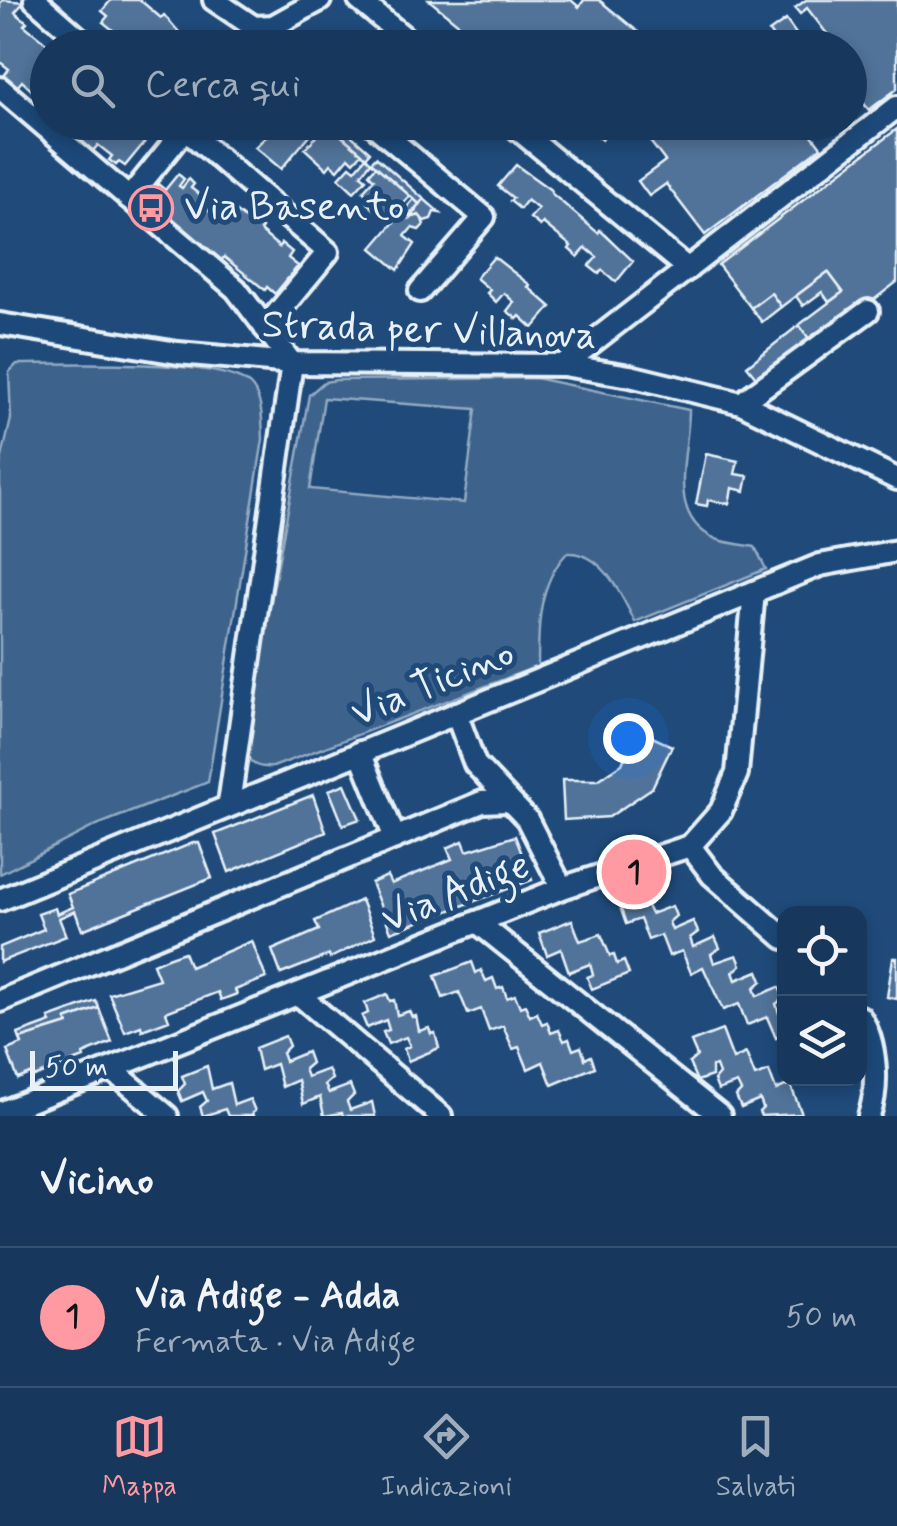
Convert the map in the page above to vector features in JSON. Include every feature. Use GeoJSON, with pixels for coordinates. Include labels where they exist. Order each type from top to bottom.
{"type":"FeatureCollection","features":[{"type":"Feature","properties":{"kind":"street"},"geometry":{"type":"LineString","coordinates":[[35,0],[69,30]]}},
{"type":"Feature","properties":{"kind":"street"},"geometry":{"type":"LineString","coordinates":[[214,0],[258,30]]}},
{"type":"Feature","properties":{"kind":"street"},"geometry":{"type":"LineString","coordinates":[[254,27],[274,26],[320,0]]}},
{"type":"Feature","properties":{"kind":"street"},"geometry":{"type":"LineString","coordinates":[[359,0],[395,30]]}},
{"type":"Feature","properties":{"kind":"street"},"geometry":{"type":"LineString","coordinates":[[0,88],[30,114]]}},
{"type":"Feature","properties":{"kind":"street"},"geometry":{"type":"LineString","coordinates":[[867,130],[897,107]]}},
{"type":"Feature","properties":{"kind":"street"},"geometry":{"type":"LineString","coordinates":[[61,140],[236,289],[292,363],[229,804]]}},
{"type":"Feature","properties":{"kind":"street"},"geometry":{"type":"LineString","coordinates":[[129,198],[171,140]]}},
{"type":"Feature","properties":{"kind":"street"},"geometry":{"type":"LineString","coordinates":[[197,140],[328,252],[265,328]]}},
{"type":"Feature","properties":{"kind":"street"},"geometry":{"type":"LineString","coordinates":[[392,140],[484,217],[420,292]]}},
{"type":"Feature","properties":{"kind":"street"},"geometry":{"type":"LineString","coordinates":[[531,140],[688,269]]}},
{"type":"Feature","properties":{"kind":"street"},"geometry":{"type":"LineString","coordinates":[[563,364],[854,140]]}},
{"type":"Feature","properties":{"kind":"street"},"geometry":{"type":"LineString","coordinates":[[741,402],[868,311]]}},
{"type":"Feature","properties":{"kind":"street","name":"Strada per Villanova"},"geometry":{"type":"LineString","coordinates":[[0,324],[178,353],[292,363],[563,364],[741,402],[897,479]]}},
{"type":"Feature","properties":{"kind":"street","name":"Via Ticino"},"geometry":{"type":"LineString","coordinates":[[0,900],[820,565],[897,551]]}},
{"type":"Feature","properties":{"kind":"street"},"geometry":{"type":"LineString","coordinates":[[754,592],[738,773],[721,812],[690,846],[712,875],[777,932]]}},
{"type":"Feature","properties":{"kind":"street"},"geometry":{"type":"LineString","coordinates":[[456,712],[476,764],[527,819],[562,888]]}},
{"type":"Feature","properties":{"kind":"street"},"geometry":{"type":"LineString","coordinates":[[360,752],[395,838]]}},
{"type":"Feature","properties":{"kind":"street"},"geometry":{"type":"LineString","coordinates":[[0,1001],[482,802],[507,801]]}},
{"type":"Feature","properties":{"kind":"street","name":"Via Adige"},"geometry":{"type":"LineString","coordinates":[[0,1114],[562,888],[690,846]]}},
{"type":"Feature","properties":{"kind":"street"},"geometry":{"type":"LineString","coordinates":[[478,922],[720,1116]]}},
{"type":"Feature","properties":{"kind":"street"},"geometry":{"type":"LineString","coordinates":[[298,994],[442,1116]]}},
{"type":"Feature","properties":{"kind":"street"},"geometry":{"type":"LineString","coordinates":[[867,1031],[874,1062],[869,1116]]}},
{"type":"Feature","properties":{"kind":"street"},"geometry":{"type":"LineString","coordinates":[[111,1069],[167,1116]]}},
{"type":"Feature","properties":{"kind":"shaded area"},"geometry":{"type":"Polygon","coordinates":[[[17,364],[141,364],[236,377],[252,387],[258,399],[263,439],[208,782],[97,825],[0,874],[0,466],[11,419],[9,372],[17,364]]]}},
{"type":"Feature","properties":{"kind":"shaded area"},"geometry":{"type":"Polygon","coordinates":[[[535,378],[689,410],[683,482],[690,516],[700,529],[716,539],[755,547],[766,569],[635,622],[601,567],[580,554],[567,553],[545,592],[538,666],[273,767],[258,766],[251,762],[244,748],[309,395],[324,382],[535,378]],[[324,398],[310,489],[464,503],[476,409],[324,398]]]}},
{"type":"Feature","properties":{"kind":"building"},"geometry":{"type":"Polygon","coordinates":[[[111,0],[140,0],[161,18],[164,15],[177,30],[113,30],[103,22],[108,16],[102,11],[111,0]]]}},
{"type":"Feature","properties":{"kind":"building"},"geometry":{"type":"Polygon","coordinates":[[[429,0],[571,0],[579,7],[584,0],[599,0],[636,30],[466,30],[429,0]]]}},
{"type":"Feature","properties":{"kind":"building"},"geometry":{"type":"Polygon","coordinates":[[[806,0],[897,0],[897,89],[869,110],[867,30],[824,30],[807,8],[800,14],[795,8],[806,0]]]}},
{"type":"Feature","properties":{"kind":"building"},"geometry":{"type":"Polygon","coordinates":[[[24,2],[15,12],[30,30],[30,89],[22,81],[16,88],[3,77],[9,69],[0,62],[0,3],[24,2]]]}},
{"type":"Feature","properties":{"kind":"building"},"geometry":{"type":"Polygon","coordinates":[[[786,20],[793,30],[772,30],[786,20]]]}},
{"type":"Feature","properties":{"kind":"building"},"geometry":{"type":"Polygon","coordinates":[[[897,129],[897,282],[814,346],[799,325],[843,292],[828,272],[781,307],[771,293],[751,308],[718,265],[897,129]]]}},
{"type":"Feature","properties":{"kind":"building"},"geometry":{"type":"Polygon","coordinates":[[[147,140],[125,166],[109,160],[112,156],[98,145],[92,152],[79,142],[147,140]]]}},
{"type":"Feature","properties":{"kind":"building"},"geometry":{"type":"Polygon","coordinates":[[[263,140],[306,140],[281,169],[255,147],[263,140]]]}},
{"type":"Feature","properties":{"kind":"building"},"geometry":{"type":"Polygon","coordinates":[[[313,140],[346,140],[362,153],[354,162],[349,157],[338,170],[331,164],[327,169],[305,149],[313,140]]]}},
{"type":"Feature","properties":{"kind":"building"},"geometry":{"type":"Polygon","coordinates":[[[347,140],[356,140],[370,152],[366,157],[347,140]]]}},
{"type":"Feature","properties":{"kind":"building"},"geometry":{"type":"Polygon","coordinates":[[[649,140],[816,140],[821,147],[705,235],[666,184],[649,196],[638,181],[665,161],[649,140]]]}},
{"type":"Feature","properties":{"kind":"building"},"geometry":{"type":"Polygon","coordinates":[[[366,157],[371,162],[361,175],[366,179],[354,192],[339,178],[350,166],[355,170],[366,157]]]}},
{"type":"Feature","properties":{"kind":"building"},"geometry":{"type":"Polygon","coordinates":[[[376,157],[424,199],[419,204],[371,162],[376,157]]]}},
{"type":"Feature","properties":{"kind":"building"},"geometry":{"type":"Polygon","coordinates":[[[516,165],[598,233],[600,230],[633,261],[616,282],[602,270],[599,274],[589,266],[597,257],[586,248],[578,257],[569,249],[571,246],[543,223],[540,226],[530,218],[538,209],[527,200],[520,209],[510,201],[513,198],[498,186],[516,165]]]}},
{"type":"Feature","properties":{"kind":"building"},"geometry":{"type":"Polygon","coordinates":[[[376,166],[410,196],[388,221],[366,202],[369,198],[363,191],[374,179],[369,174],[376,166]]]}},
{"type":"Feature","properties":{"kind":"building"},"geometry":{"type":"Polygon","coordinates":[[[178,174],[184,179],[179,186],[182,188],[189,179],[194,184],[191,188],[205,199],[201,204],[214,214],[224,202],[252,225],[254,222],[262,228],[260,231],[279,247],[281,243],[292,252],[288,258],[298,266],[275,294],[224,257],[221,261],[153,205],[156,202],[148,196],[158,184],[165,190],[178,174]]]}},
{"type":"Feature","properties":{"kind":"building"},"geometry":{"type":"Polygon","coordinates":[[[414,199],[419,204],[409,216],[421,216],[424,225],[419,230],[412,228],[405,236],[415,244],[398,270],[372,248],[414,199]]]}},
{"type":"Feature","properties":{"kind":"building"},"geometry":{"type":"Polygon","coordinates":[[[424,199],[440,213],[434,212],[431,219],[424,221],[419,215],[411,218],[424,199]]]}},
{"type":"Feature","properties":{"kind":"building"},"geometry":{"type":"Polygon","coordinates":[[[494,257],[551,307],[533,328],[507,311],[514,302],[504,293],[496,302],[487,293],[490,290],[476,278],[494,257]]]}},
{"type":"Feature","properties":{"kind":"building"},"geometry":{"type":"Polygon","coordinates":[[[828,272],[843,292],[829,302],[822,292],[803,306],[796,296],[828,272]]]}},
{"type":"Feature","properties":{"kind":"building"},"geometry":{"type":"Polygon","coordinates":[[[771,293],[781,307],[762,322],[751,308],[771,293]]]}},
{"type":"Feature","properties":{"kind":"building"},"geometry":{"type":"Polygon","coordinates":[[[799,325],[812,343],[760,382],[747,366],[799,325]]]}},
{"type":"Feature","properties":{"kind":"building"},"geometry":{"type":"Polygon","coordinates":[[[706,454],[738,461],[735,474],[748,476],[745,491],[732,488],[729,504],[708,500],[707,506],[696,504],[706,454]]]}},
{"type":"Feature","properties":{"kind":"building"},"geometry":{"type":"Polygon","coordinates":[[[650,736],[672,746],[652,788],[609,817],[564,820],[562,780],[598,780],[622,764],[630,745],[650,736]]]}},
{"type":"Feature","properties":{"kind":"building"},"geometry":{"type":"Polygon","coordinates":[[[345,784],[360,819],[343,825],[329,790],[345,784]]]}},
{"type":"Feature","properties":{"kind":"building"},"geometry":{"type":"Polygon","coordinates":[[[313,795],[326,832],[229,872],[215,834],[313,795]]]}},
{"type":"Feature","properties":{"kind":"building"},"geometry":{"type":"Polygon","coordinates":[[[515,836],[532,880],[391,932],[371,883],[387,876],[391,884],[452,859],[447,848],[463,841],[467,851],[515,836]]]}},
{"type":"Feature","properties":{"kind":"building"},"geometry":{"type":"Polygon","coordinates":[[[199,843],[212,878],[82,930],[75,911],[59,918],[66,936],[0,962],[0,947],[44,929],[38,914],[55,908],[57,914],[73,907],[68,894],[199,843]]]}},
{"type":"Feature","properties":{"kind":"building"},"geometry":{"type":"Polygon","coordinates":[[[651,888],[655,899],[647,906],[651,914],[672,906],[676,916],[669,922],[672,930],[693,921],[698,932],[690,938],[693,947],[715,937],[720,948],[711,954],[714,963],[737,955],[741,965],[733,972],[736,980],[758,971],[762,981],[754,988],[757,996],[777,988],[777,1038],[767,1017],[747,1025],[739,1004],[723,1010],[703,967],[691,973],[682,951],[669,956],[661,935],[648,940],[640,919],[626,924],[618,901],[651,888]]]}},
{"type":"Feature","properties":{"kind":"building"},"geometry":{"type":"Polygon","coordinates":[[[361,900],[375,936],[330,958],[329,955],[281,974],[272,950],[319,930],[315,921],[361,900]]]}},
{"type":"Feature","properties":{"kind":"building"},"geometry":{"type":"Polygon","coordinates":[[[572,920],[580,941],[601,934],[610,956],[614,955],[617,964],[624,961],[629,974],[592,989],[587,977],[593,975],[590,964],[569,972],[561,949],[547,955],[539,933],[572,920]]]}},
{"type":"Feature","properties":{"kind":"building"},"geometry":{"type":"Polygon","coordinates":[[[252,941],[266,978],[235,990],[237,994],[221,1000],[218,992],[166,1012],[169,1020],[125,1032],[109,994],[159,979],[153,964],[167,958],[184,952],[190,967],[252,941]]]}},
{"type":"Feature","properties":{"kind":"building"},"geometry":{"type":"Polygon","coordinates":[[[893,958],[897,958],[897,999],[887,997],[893,958]]]}},
{"type":"Feature","properties":{"kind":"building"},"geometry":{"type":"Polygon","coordinates":[[[472,962],[476,973],[481,970],[486,981],[493,978],[497,989],[503,987],[507,998],[515,995],[530,1016],[537,1013],[542,1024],[547,1022],[551,1033],[559,1030],[564,1041],[569,1039],[573,1050],[581,1047],[585,1059],[591,1056],[595,1067],[552,1085],[543,1062],[528,1069],[519,1047],[513,1049],[503,1026],[489,1031],[481,1009],[468,1014],[459,992],[443,998],[435,976],[472,962]]]}},
{"type":"Feature","properties":{"kind":"building"},"geometry":{"type":"Polygon","coordinates":[[[387,994],[390,1001],[394,1000],[397,1015],[409,1011],[412,1017],[416,1016],[419,1031],[429,1028],[431,1034],[435,1033],[439,1048],[408,1061],[404,1049],[410,1046],[406,1037],[388,1044],[383,1032],[389,1030],[386,1020],[367,1028],[362,1016],[368,1013],[365,1003],[387,994]]]}},
{"type":"Feature","properties":{"kind":"building"},"geometry":{"type":"Polygon","coordinates":[[[96,1001],[99,1008],[66,1020],[68,1024],[20,1039],[18,1034],[51,1022],[49,1018],[96,1001]]]}},
{"type":"Feature","properties":{"kind":"building"},"geometry":{"type":"Polygon","coordinates":[[[99,1008],[112,1042],[83,1054],[84,1058],[18,1079],[7,1050],[22,1044],[20,1039],[68,1024],[66,1020],[99,1008]]]}},
{"type":"Feature","properties":{"kind":"building"},"geometry":{"type":"Polygon","coordinates":[[[722,1030],[733,1059],[746,1053],[755,1076],[769,1071],[776,1090],[791,1086],[802,1114],[761,1116],[760,1100],[741,1108],[736,1096],[741,1091],[737,1083],[718,1090],[714,1080],[719,1074],[716,1066],[712,1067],[712,1076],[697,1081],[689,1063],[697,1056],[691,1042],[722,1030]]]}},
{"type":"Feature","properties":{"kind":"building"},"geometry":{"type":"Polygon","coordinates":[[[285,1036],[289,1046],[282,1053],[285,1061],[307,1052],[311,1063],[304,1069],[307,1077],[328,1069],[332,1079],[325,1085],[329,1093],[350,1085],[354,1095],[347,1102],[350,1110],[372,1102],[375,1116],[324,1116],[320,1097],[303,1104],[298,1080],[282,1087],[276,1064],[260,1070],[255,1048],[285,1036]]]}},
{"type":"Feature","properties":{"kind":"building"},"geometry":{"type":"Polygon","coordinates":[[[207,1066],[212,1089],[229,1083],[234,1105],[250,1099],[253,1116],[228,1116],[225,1109],[203,1116],[200,1107],[207,1101],[203,1092],[182,1101],[178,1091],[185,1084],[182,1076],[207,1066]]]}},
{"type":"Feature","properties":{"kind":"place","name":"Via Basento"},"geometry":{"type":"Point","coordinates":[151,208]}},
{"type":"Feature","properties":{"kind":"place","name":"Via Adige - Adda"},"geometry":{"type":"Point","coordinates":[634,872]}}]}
